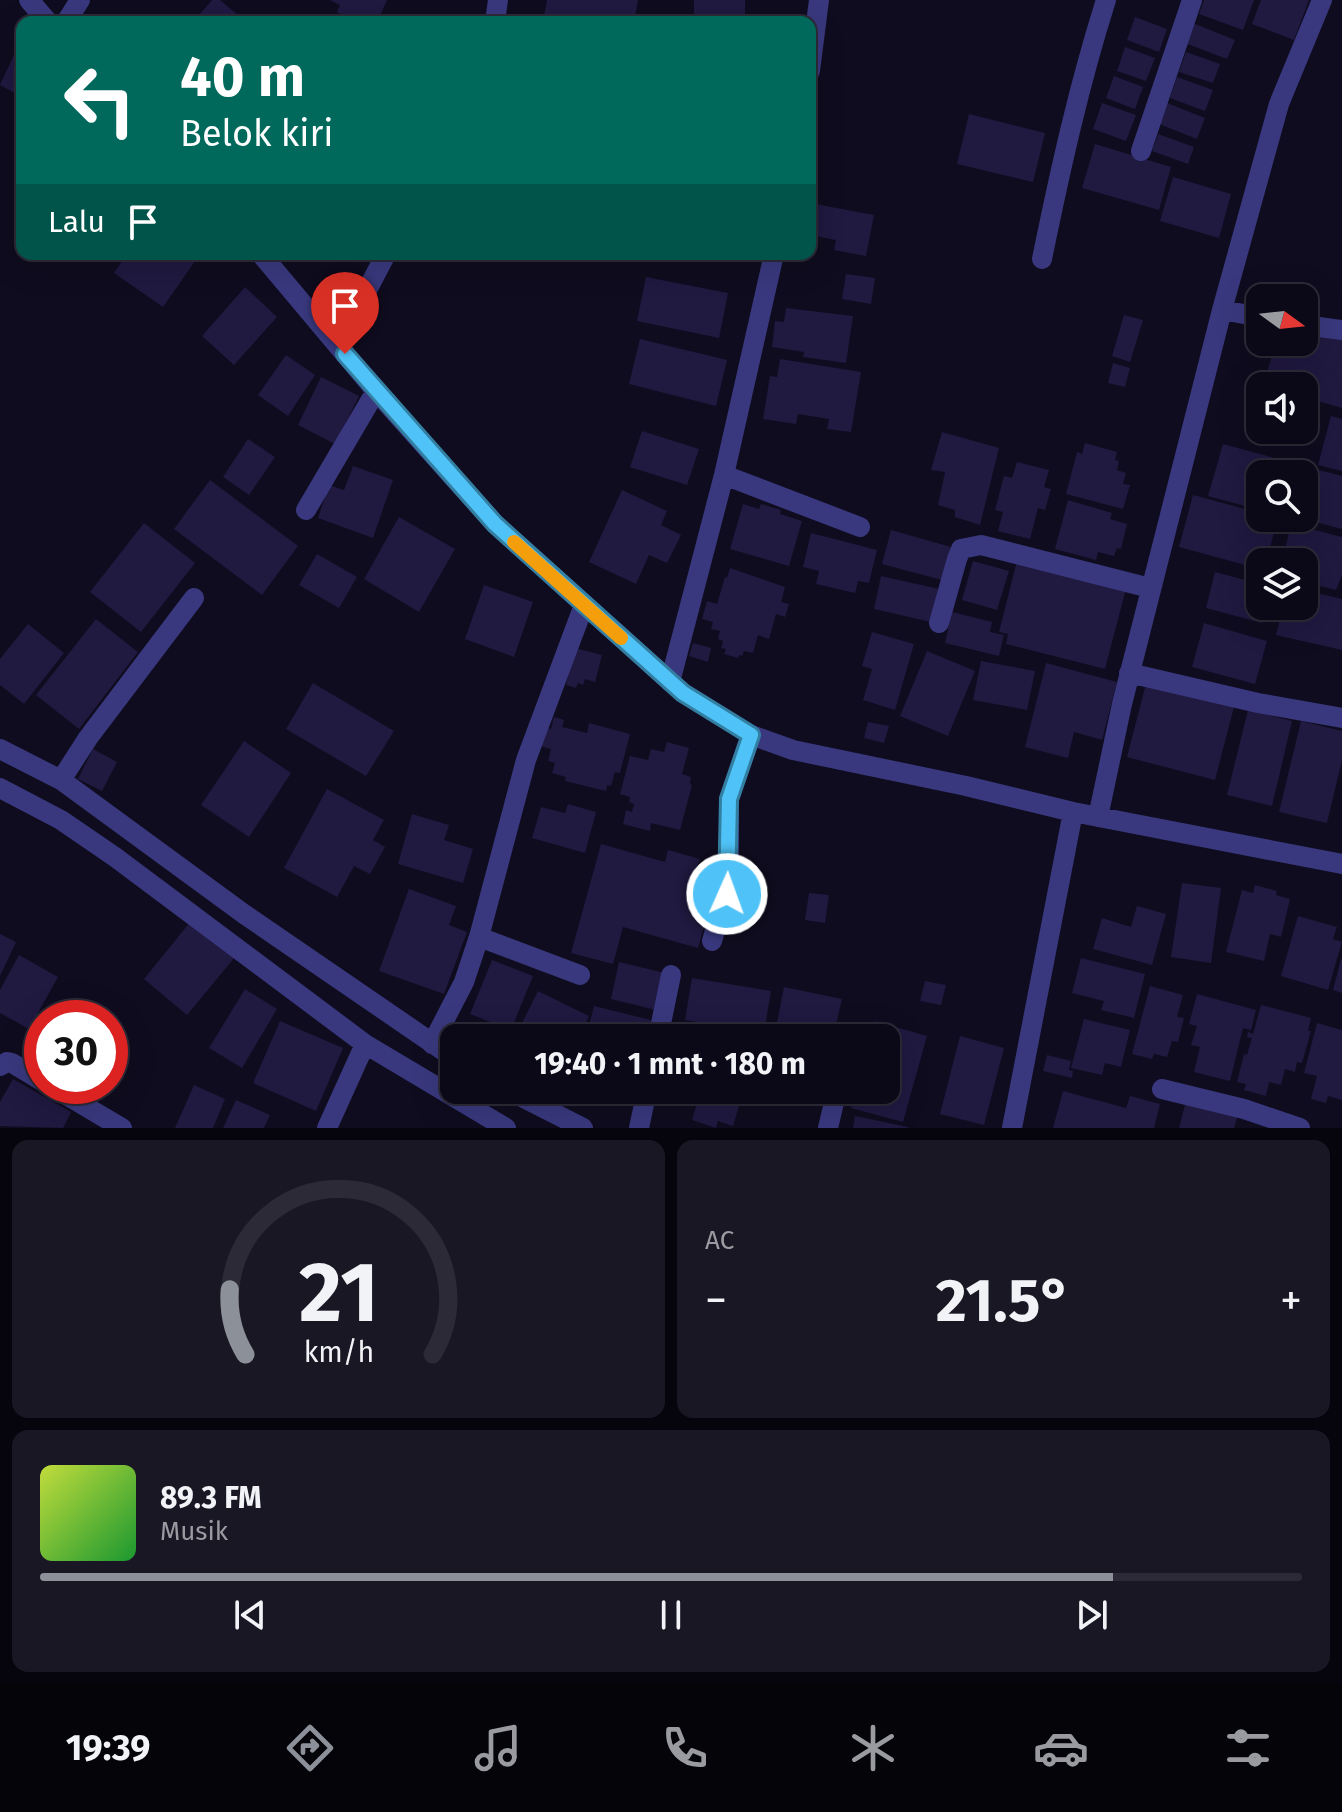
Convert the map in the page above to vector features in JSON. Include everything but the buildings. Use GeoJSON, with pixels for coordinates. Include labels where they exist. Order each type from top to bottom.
{"type":"FeatureCollection","features":[{"type":"Feature","properties":{"kind":"street"},"geometry":{"type":"LineString","coordinates":[[29,0],[43,16]]}},
{"type":"Feature","properties":{"kind":"street"},"geometry":{"type":"LineString","coordinates":[[816,24],[819,0]]}},
{"type":"Feature","properties":{"kind":"street"},"geometry":{"type":"LineString","coordinates":[[1042,259],[1088,56],[1106,0]]}},
{"type":"Feature","properties":{"kind":"street"},"geometry":{"type":"LineString","coordinates":[[1141,151],[1192,0]]}},
{"type":"Feature","properties":{"kind":"street"},"geometry":{"type":"LineString","coordinates":[[1098,817],[1129,673],[1222,310],[1279,104],[1322,0]]}},
{"type":"Feature","properties":{"kind":"street"},"geometry":{"type":"LineString","coordinates":[[266,260],[376,391],[495,524],[670,682],[713,714],[751,735],[793,750],[1073,812],[1342,864]]}},
{"type":"Feature","properties":{"kind":"street"},"geometry":{"type":"LineString","coordinates":[[330,336],[365,294],[383,260]]}},
{"type":"Feature","properties":{"kind":"street"},"geometry":{"type":"LineString","coordinates":[[670,682],[724,475],[773,260]]}},
{"type":"Feature","properties":{"kind":"street"},"geometry":{"type":"LineString","coordinates":[[1222,310],[1246,314]]}},
{"type":"Feature","properties":{"kind":"street"},"geometry":{"type":"LineString","coordinates":[[1318,327],[1342,330]]}},
{"type":"Feature","properties":{"kind":"street"},"geometry":{"type":"LineString","coordinates":[[306,510],[376,391]]}},
{"type":"Feature","properties":{"kind":"street"},"geometry":{"type":"LineString","coordinates":[[724,475],[860,527]]}},
{"type":"Feature","properties":{"kind":"street"},"geometry":{"type":"LineString","coordinates":[[939,623],[957,559],[961,549],[968,545],[981,545],[1150,588]]}},
{"type":"Feature","properties":{"kind":"street"},"geometry":{"type":"LineString","coordinates":[[61,780],[88,738],[194,598]]}},
{"type":"Feature","properties":{"kind":"street"},"geometry":{"type":"LineString","coordinates":[[432,1044],[464,982],[526,760],[584,605]]}},
{"type":"Feature","properties":{"kind":"street"},"geometry":{"type":"LineString","coordinates":[[1129,673],[1258,703],[1342,718]]}},
{"type":"Feature","properties":{"kind":"street"},"geometry":{"type":"LineString","coordinates":[[712,941],[729,882],[729,799],[751,735]]}},
{"type":"Feature","properties":{"kind":"street"},"geometry":{"type":"LineString","coordinates":[[0,749],[61,780],[244,914],[440,1049]]}},
{"type":"Feature","properties":{"kind":"street"},"geometry":{"type":"LineString","coordinates":[[0,788],[61,820],[115,857],[365,1044],[506,1128]]}},
{"type":"Feature","properties":{"kind":"street"},"geometry":{"type":"LineString","coordinates":[[1012,1128],[1073,812]]}},
{"type":"Feature","properties":{"kind":"street"},"geometry":{"type":"LineString","coordinates":[[479,937],[580,975]]}},
{"type":"Feature","properties":{"kind":"street"},"geometry":{"type":"LineString","coordinates":[[661,1024],[671,975]]}},
{"type":"Feature","properties":{"kind":"street"},"geometry":{"type":"LineString","coordinates":[[327,1128],[365,1044]]}},
{"type":"Feature","properties":{"kind":"street"},"geometry":{"type":"LineString","coordinates":[[2,1062],[24,1072]]}},
{"type":"Feature","properties":{"kind":"street"},"geometry":{"type":"LineString","coordinates":[[1162,1089],[1244,1109],[1300,1128]]}},
{"type":"Feature","properties":{"kind":"street"},"geometry":{"type":"LineString","coordinates":[[81,1104],[122,1128]]}},
{"type":"Feature","properties":{"kind":"street"},"geometry":{"type":"LineString","coordinates":[[536,1104],[583,1128]]}},
{"type":"Feature","properties":{"kind":"street"},"geometry":{"type":"LineString","coordinates":[[639,1128],[644,1104]]}},
{"type":"Feature","properties":{"kind":"street"},"geometry":{"type":"LineString","coordinates":[[828,1128],[834,1104]]}},
{"type":"Feature","properties":{"kind":"slow traffic"},"geometry":{"type":"LineString","coordinates":[[514,542],[621,638]]}},
{"type":"Feature","properties":{"kind":"route"},"geometry":{"type":"LineString","coordinates":[[345,354],[495,524],[683,693],[751,735],[729,799],[727,894]]}}]}
